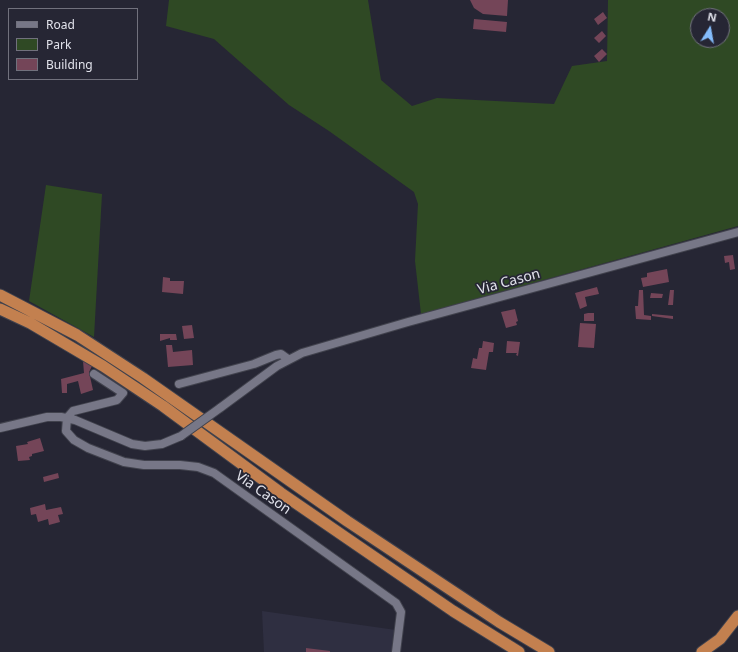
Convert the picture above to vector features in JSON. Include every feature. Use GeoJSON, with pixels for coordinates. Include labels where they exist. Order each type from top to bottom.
{"type":"FeatureCollection","features":[{"type":"Feature","properties":{"kind":"highway"},"geometry":{"type":"LineString","coordinates":[[0,295],[77,336],[143,378],[372,539],[499,622],[549,652]]}},
{"type":"Feature","properties":{"kind":"highway"},"geometry":{"type":"LineString","coordinates":[[0,309],[30,323],[110,370],[164,406],[281,493],[453,611],[519,652]]}},
{"type":"Feature","properties":{"kind":"highway"},"geometry":{"type":"LineString","coordinates":[[702,652],[720,638],[738,616]]}},
{"type":"Feature","properties":{"kind":"street","name":"Via Cason"},"geometry":{"type":"LineString","coordinates":[[0,428],[47,417],[67,418],[132,444],[145,446],[162,444],[181,436],[288,359],[321,346],[738,232]]}},
{"type":"Feature","properties":{"kind":"street","name":"Via Cason"},"geometry":{"type":"LineString","coordinates":[[179,384],[254,364],[276,355],[281,354],[288,359]]}},
{"type":"Feature","properties":{"kind":"street"},"geometry":{"type":"LineString","coordinates":[[67,418],[73,411],[117,400],[121,397],[123,393],[120,390],[94,374]]}},
{"type":"Feature","properties":{"kind":"street","name":"Via Cason"},"geometry":{"type":"LineString","coordinates":[[67,418],[66,431],[74,440],[102,454],[138,464],[198,467],[214,473],[396,603],[400,612],[396,652]]}},
{"type":"Feature","properties":{"kind":"shaded area"},"geometry":{"type":"Polygon","coordinates":[[[262,611],[396,630],[392,652],[264,652],[262,611]]]}},
{"type":"Feature","properties":{"kind":"green space"},"geometry":{"type":"Polygon","coordinates":[[[169,0],[368,0],[381,80],[412,106],[437,98],[554,104],[572,66],[607,61],[608,0],[738,0],[738,226],[421,314],[415,261],[418,204],[414,192],[329,131],[289,105],[214,39],[166,26],[169,0]]]}},
{"type":"Feature","properties":{"kind":"green space"},"geometry":{"type":"Polygon","coordinates":[[[46,185],[102,194],[94,337],[29,301],[46,185]]]}},
{"type":"Feature","properties":{"kind":"building"},"geometry":{"type":"Polygon","coordinates":[[[470,0],[508,0],[507,16],[483,14],[474,8],[470,0]]]}},
{"type":"Feature","properties":{"kind":"building"},"geometry":{"type":"Polygon","coordinates":[[[603,12],[607,18],[598,25],[594,19],[603,12]]]}},
{"type":"Feature","properties":{"kind":"building"},"geometry":{"type":"Polygon","coordinates":[[[474,19],[507,22],[506,32],[473,29],[474,19]]]}},
{"type":"Feature","properties":{"kind":"building"},"geometry":{"type":"Polygon","coordinates":[[[602,31],[606,36],[599,43],[594,38],[602,31]]]}},
{"type":"Feature","properties":{"kind":"building"},"geometry":{"type":"Polygon","coordinates":[[[602,49],[607,54],[599,62],[594,56],[602,49]]]}},
{"type":"Feature","properties":{"kind":"building"},"geometry":{"type":"Polygon","coordinates":[[[733,255],[735,269],[730,270],[729,262],[725,263],[724,256],[733,255]]]}},
{"type":"Feature","properties":{"kind":"building"},"geometry":{"type":"Polygon","coordinates":[[[667,269],[669,282],[643,287],[641,278],[647,277],[647,273],[667,269]]]}},
{"type":"Feature","properties":{"kind":"building"},"geometry":{"type":"Polygon","coordinates":[[[163,277],[170,278],[170,281],[184,281],[183,294],[162,292],[163,277]]]}},
{"type":"Feature","properties":{"kind":"building"},"geometry":{"type":"Polygon","coordinates":[[[597,287],[599,294],[585,297],[587,306],[580,309],[575,293],[597,287]]]}},
{"type":"Feature","properties":{"kind":"building"},"geometry":{"type":"Polygon","coordinates":[[[639,290],[643,290],[644,315],[651,316],[651,320],[636,319],[635,306],[638,306],[639,290]]]}},
{"type":"Feature","properties":{"kind":"building"},"geometry":{"type":"Polygon","coordinates":[[[670,290],[674,290],[673,305],[668,305],[670,290]]]}},
{"type":"Feature","properties":{"kind":"building"},"geometry":{"type":"Polygon","coordinates":[[[651,293],[663,294],[662,298],[650,298],[651,293]]]}},
{"type":"Feature","properties":{"kind":"building"},"geometry":{"type":"Polygon","coordinates":[[[515,309],[518,321],[516,322],[517,325],[506,328],[501,312],[515,309]]]}},
{"type":"Feature","properties":{"kind":"building"},"geometry":{"type":"Polygon","coordinates":[[[594,313],[594,321],[584,321],[584,314],[594,313]]]}},
{"type":"Feature","properties":{"kind":"building"},"geometry":{"type":"Polygon","coordinates":[[[652,314],[673,316],[673,319],[652,316],[652,314]]]}},
{"type":"Feature","properties":{"kind":"building"},"geometry":{"type":"Polygon","coordinates":[[[580,323],[596,324],[594,348],[578,347],[580,323]]]}},
{"type":"Feature","properties":{"kind":"building"},"geometry":{"type":"Polygon","coordinates":[[[192,325],[194,338],[184,339],[182,326],[192,325]]]}},
{"type":"Feature","properties":{"kind":"building"},"geometry":{"type":"Polygon","coordinates":[[[160,334],[176,334],[177,340],[170,340],[170,338],[160,341],[160,334]]]}},
{"type":"Feature","properties":{"kind":"building"},"geometry":{"type":"Polygon","coordinates":[[[483,341],[494,343],[493,352],[489,352],[486,370],[471,368],[473,358],[477,359],[479,348],[482,348],[483,341]]]}},
{"type":"Feature","properties":{"kind":"building"},"geometry":{"type":"Polygon","coordinates":[[[507,341],[520,342],[518,356],[516,355],[517,353],[506,353],[507,341]]]}},
{"type":"Feature","properties":{"kind":"building"},"geometry":{"type":"Polygon","coordinates":[[[166,345],[172,345],[173,352],[192,350],[193,365],[168,367],[166,345]]]}},
{"type":"Feature","properties":{"kind":"building"},"geometry":{"type":"Polygon","coordinates":[[[83,361],[92,366],[89,372],[93,390],[81,394],[78,381],[67,384],[67,393],[62,393],[61,379],[84,373],[83,361]]]}},
{"type":"Feature","properties":{"kind":"building"},"geometry":{"type":"Polygon","coordinates":[[[40,438],[44,451],[32,454],[32,456],[29,457],[30,460],[18,461],[16,446],[28,444],[27,442],[40,438]]]}},
{"type":"Feature","properties":{"kind":"building"},"geometry":{"type":"Polygon","coordinates":[[[58,473],[59,478],[44,482],[43,477],[58,473]]]}},
{"type":"Feature","properties":{"kind":"building"},"geometry":{"type":"Polygon","coordinates":[[[45,504],[46,510],[61,507],[63,514],[58,515],[60,522],[49,525],[48,519],[38,522],[36,514],[31,515],[30,508],[45,504]]]}},
{"type":"Feature","properties":{"kind":"building"},"geometry":{"type":"Polygon","coordinates":[[[306,648],[330,651],[330,652],[306,652],[306,648]]]}}]}
